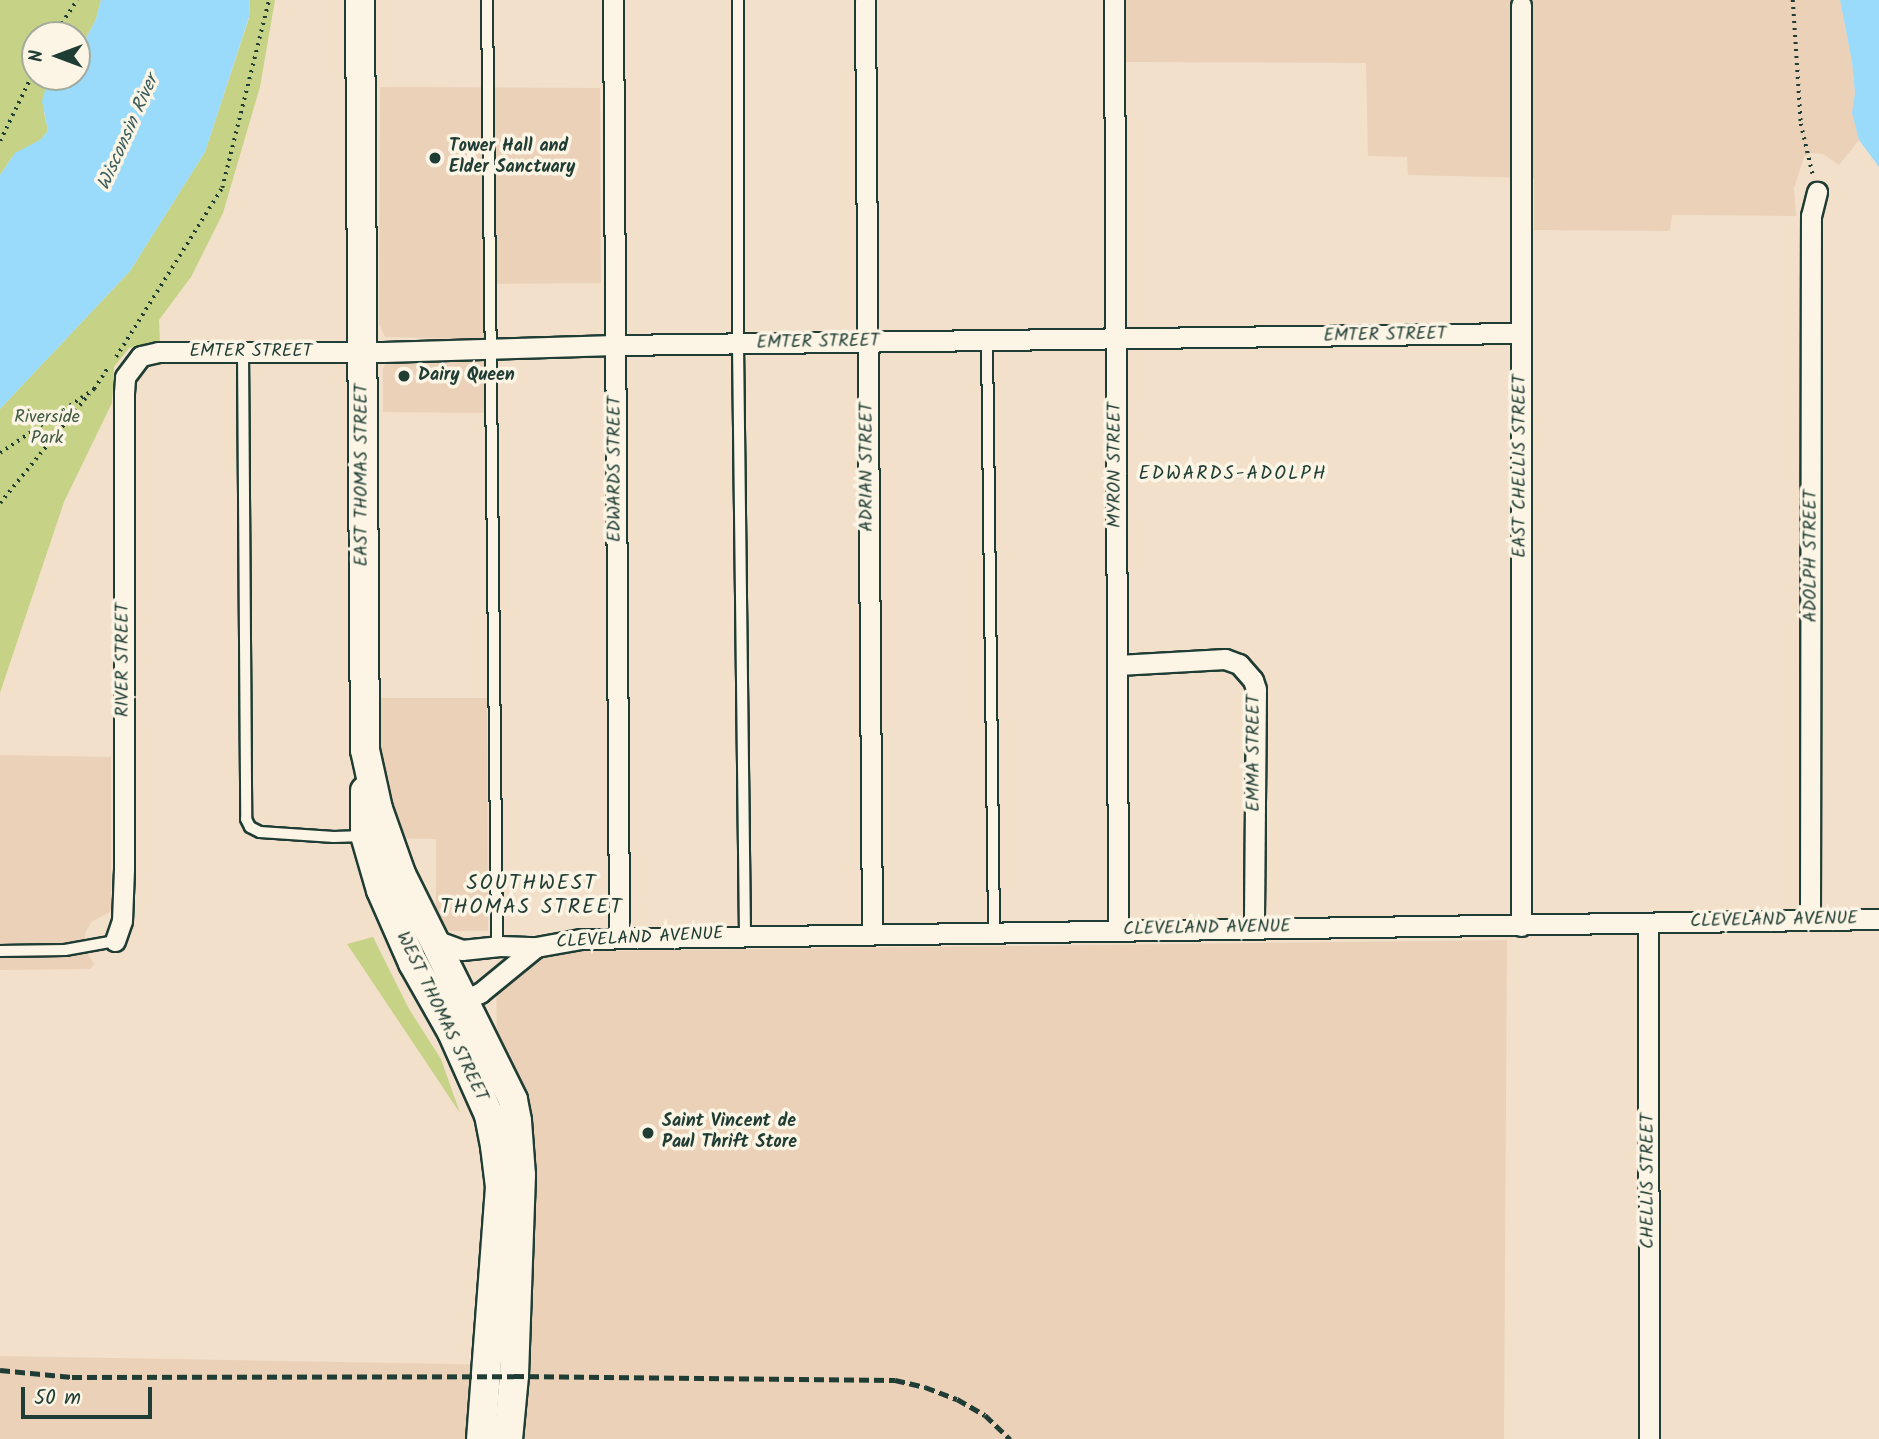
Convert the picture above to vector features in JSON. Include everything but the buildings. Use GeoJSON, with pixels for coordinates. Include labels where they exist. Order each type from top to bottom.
{"type":"FeatureCollection","features":[{"type":"Feature","properties":{"kind":"main road","name":"EAST THOMAS STREET"},"geometry":{"type":"LineString","coordinates":[[360,0],[363,718],[367,767],[401,874],[430,937]]}},
{"type":"Feature","properties":{"kind":"main road","name":"WEST THOMAS STREET"},"geometry":{"type":"LineString","coordinates":[[367,767],[365,835],[395,923],[513,1100],[517,1121],[521,1189],[514,1376],[508,1439]]}},
{"type":"Feature","properties":{"kind":"main road","name":"WEST THOMAS STREET"},"geometry":{"type":"LineString","coordinates":[[430,937],[489,1115],[500,1187],[481,1439]]}},
{"type":"Feature","properties":{"kind":"street","name":"EDWARDS STREET"},"geometry":{"type":"LineString","coordinates":[[613,0],[619,937]]}},
{"type":"Feature","properties":{"kind":"street","name":"ADRIAN STREET"},"geometry":{"type":"LineString","coordinates":[[865,0],[872,934]]}},
{"type":"Feature","properties":{"kind":"street","name":"MYRON STREET"},"geometry":{"type":"LineString","coordinates":[[1114,0],[1118,930]]}},
{"type":"Feature","properties":{"kind":"street","name":"EAST CHELLIS STREET"},"geometry":{"type":"LineString","coordinates":[[1521,5],[1521,926]]}},
{"type":"Feature","properties":{"kind":"street","name":"ADOLPH STREET"},"geometry":{"type":"LineString","coordinates":[[1810,920],[1811,216],[1817,192]]}},
{"type":"Feature","properties":{"kind":"street","name":"EMTER STREET"},"geometry":{"type":"LineString","coordinates":[[125,377],[132,365],[148,354],[1521,333]]}},
{"type":"Feature","properties":{"kind":"street","name":"RIVER STREET"},"geometry":{"type":"LineString","coordinates":[[115,941],[122,921],[124,868],[125,377]]}},
{"type":"Feature","properties":{"kind":"street","name":"EMMA STREET"},"geometry":{"type":"LineString","coordinates":[[1118,665],[1225,659],[1239,664],[1253,680],[1256,689],[1254,928]]}},
{"type":"Feature","properties":{"kind":"street","name":"CLEVELAND AVENUE"},"geometry":{"type":"LineString","coordinates":[[430,937],[454,950],[471,951],[497,947],[536,947],[566,940],[745,934],[1521,926],[1879,919]]}},
{"type":"Feature","properties":{"kind":"street","name":"CHELLIS STREET"},"geometry":{"type":"LineString","coordinates":[[1648,924],[1649,1439]]}},
{"type":"Feature","properties":{"kind":"street","name":"CLEVELAND AVENUE"},"geometry":{"type":"LineString","coordinates":[[451,1006],[480,993],[536,947]]}},
{"type":"Feature","properties":{"kind":"lane"},"geometry":{"type":"LineString","coordinates":[[487,0],[488,349],[497,947]]}},
{"type":"Feature","properties":{"kind":"lane"},"geometry":{"type":"LineString","coordinates":[[738,0],[738,344],[745,934]]}},
{"type":"Feature","properties":{"kind":"lane"},"geometry":{"type":"LineString","coordinates":[[987,341],[995,932]]}},
{"type":"Feature","properties":{"kind":"lane"},"geometry":{"type":"LineString","coordinates":[[243,352],[246,819],[250,827],[260,832],[334,837],[365,835]]}},
{"type":"Feature","properties":{"kind":"lane"},"geometry":{"type":"LineString","coordinates":[[0,951],[65,950],[115,941]]}},
{"type":"Feature","properties":{"kind":"path"},"geometry":{"type":"LineString","coordinates":[[63,21],[77,0]]}},
{"type":"Feature","properties":{"kind":"path"},"geometry":{"type":"LineString","coordinates":[[0,503],[94,389],[161,288],[222,188],[269,0]]}},
{"type":"Feature","properties":{"kind":"path"},"geometry":{"type":"LineString","coordinates":[[1793,0],[1801,124],[1817,192]]}},
{"type":"Feature","properties":{"kind":"path"},"geometry":{"type":"LineString","coordinates":[[0,141],[24,91]]}},
{"type":"Feature","properties":{"kind":"path"},"geometry":{"type":"LineString","coordinates":[[0,453],[109,377],[125,377]]}},
{"type":"Feature","properties":{"kind":"shaded area"},"geometry":{"type":"Polygon","coordinates":[[[1124,0],[1840,0],[1852,62],[1855,94],[1852,113],[1859,140],[1839,165],[1823,154],[1811,153],[1804,157],[1794,188],[1796,216],[1672,215],[1670,231],[1534,230],[1534,178],[1408,175],[1407,157],[1368,156],[1366,63],[1125,62],[1124,0]]]}},
{"type":"Feature","properties":{"kind":"shaded area"},"geometry":{"type":"Polygon","coordinates":[[[380,87],[600,88],[601,283],[484,284],[484,339],[385,337],[379,323],[380,87]]]}},
{"type":"Feature","properties":{"kind":"shaded area"},"geometry":{"type":"Polygon","coordinates":[[[484,359],[484,413],[383,412],[383,369],[386,362],[484,359]]]}},
{"type":"Feature","properties":{"kind":"shaded area"},"geometry":{"type":"Polygon","coordinates":[[[381,698],[487,698],[488,931],[436,931],[436,839],[381,838],[381,698]]]}},
{"type":"Feature","properties":{"kind":"shaded area"},"geometry":{"type":"Polygon","coordinates":[[[0,755],[111,757],[111,907],[110,912],[91,922],[85,933],[85,949],[94,964],[90,969],[0,970],[0,755]]]}},
{"type":"Feature","properties":{"kind":"shaded area"},"geometry":{"type":"Polygon","coordinates":[[[1507,940],[1504,1439],[502,1439],[496,968],[503,956],[515,952],[1507,940]]]}},
{"type":"Feature","properties":{"kind":"shaded area"},"geometry":{"type":"Polygon","coordinates":[[[0,1356],[480,1364],[479,1439],[0,1439],[0,1356]]]}},
{"type":"Feature","properties":{"kind":"green space"},"geometry":{"type":"Polygon","coordinates":[[[0,0],[101,0],[91,29],[91,21],[21,21],[21,91],[47,91],[44,113],[48,131],[40,140],[12,157],[0,175],[0,0]]]}},
{"type":"Feature","properties":{"kind":"green space","name":"Riverside Park"},"geometry":{"type":"Polygon","coordinates":[[[250,0],[275,0],[260,87],[223,213],[191,277],[159,320],[160,342],[129,348],[114,367],[112,403],[64,502],[0,693],[0,409],[130,271],[205,152],[249,18],[250,0]]]}},
{"type":"Feature","properties":{"kind":"green space"},"geometry":{"type":"Polygon","coordinates":[[[373,937],[409,1009],[441,1059],[460,1113],[347,944],[373,937]]]}},
{"type":"Feature","properties":{"kind":"water","name":"Wisconsin River"},"geometry":{"type":"Polygon","coordinates":[[[101,0],[250,0],[249,17],[205,152],[130,271],[0,409],[0,175],[15,153],[40,140],[48,131],[42,101],[45,91],[91,91],[91,29],[101,0]]]}},
{"type":"Feature","properties":{"kind":"water"},"geometry":{"type":"Polygon","coordinates":[[[1840,0],[1879,0],[1879,167],[1859,140],[1852,113],[1855,93],[1852,62],[1840,0]]]}},
{"type":"Feature","properties":{"kind":"railway"},"geometry":{"type":"LineString","coordinates":[[0,1370],[72,1377],[514,1376],[895,1380],[957,1399],[985,1415],[1010,1439]]}},
{"type":"Feature","properties":{"kind":"place","name":"Tower Hall and Elder Sanctuary"},"geometry":{"type":"Point","coordinates":[435,158]}},
{"type":"Feature","properties":{"kind":"place","name":"Dairy Queen"},"geometry":{"type":"Point","coordinates":[404,376]}},
{"type":"Feature","properties":{"kind":"place","name":"Saint Vincent de Paul Thrift Store"},"geometry":{"type":"Point","coordinates":[648,1133]}},
{"type":"Feature","properties":{"kind":"district","name":"EDWARDS-ADOLPH"},"geometry":{"type":"Point","coordinates":[1233,475]}},
{"type":"Feature","properties":{"kind":"district","name":"SOUTHWEST THOMAS STREET"},"geometry":{"type":"Point","coordinates":[532,896]}}]}
